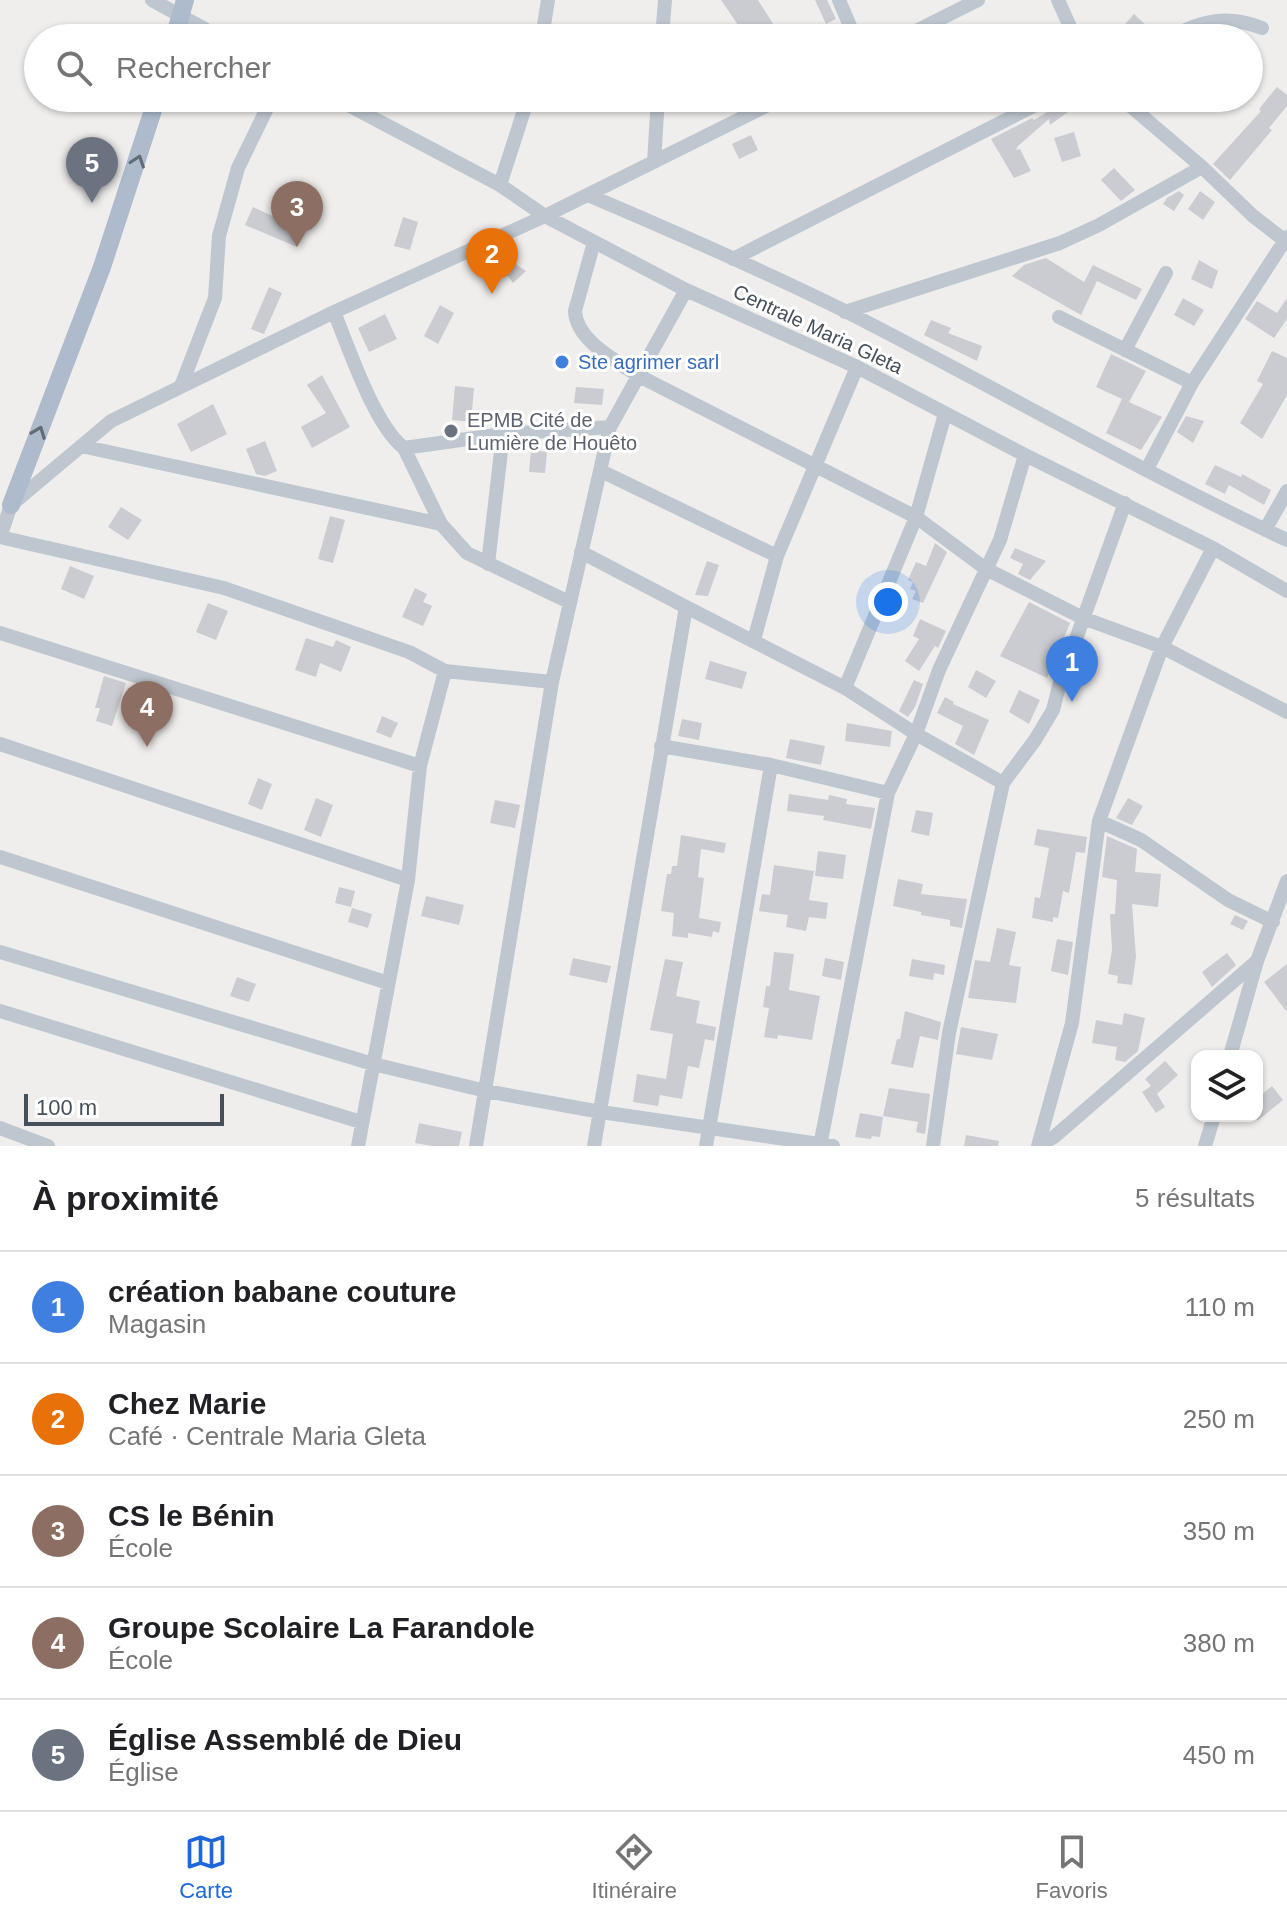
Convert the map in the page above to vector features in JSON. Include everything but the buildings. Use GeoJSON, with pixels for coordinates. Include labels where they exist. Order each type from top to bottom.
{"type":"FeatureCollection","features":[{"type":"Feature","properties":{"kind":"main road"},"geometry":{"type":"LineString","coordinates":[[11,505],[102,267],[153,112]]}},
{"type":"Feature","properties":{"kind":"street"},"geometry":{"type":"LineString","coordinates":[[152,0],[182,8],[203,24]]}},
{"type":"Feature","properties":{"kind":"street"},"geometry":{"type":"LineString","coordinates":[[544,24],[548,0]]}},
{"type":"Feature","properties":{"kind":"street"},"geometry":{"type":"LineString","coordinates":[[663,24],[665,0]]}},
{"type":"Feature","properties":{"kind":"street"},"geometry":{"type":"LineString","coordinates":[[839,0],[849,24]]}},
{"type":"Feature","properties":{"kind":"street"},"geometry":{"type":"LineString","coordinates":[[942,0],[949,14]]}},
{"type":"Feature","properties":{"kind":"street"},"geometry":{"type":"LineString","coordinates":[[929,24],[978,0]]}},
{"type":"Feature","properties":{"kind":"street"},"geometry":{"type":"LineString","coordinates":[[1058,0],[1069,24]]}},
{"type":"Feature","properties":{"kind":"street"},"geometry":{"type":"LineString","coordinates":[[1204,24],[1221,19],[1252,24]]}},
{"type":"Feature","properties":{"kind":"street"},"geometry":{"type":"LineString","coordinates":[[181,386],[215,298],[219,236],[234,179],[265,112]]}},
{"type":"Feature","properties":{"kind":"street","name":"Centrale Maria Gleta"},"geometry":{"type":"LineString","coordinates":[[362,112],[500,185],[545,216],[686,290],[857,367],[1213,548],[1287,591]]}},
{"type":"Feature","properties":{"kind":"street"},"geometry":{"type":"LineString","coordinates":[[500,185],[523,112]]}},
{"type":"Feature","properties":{"kind":"street"},"geometry":{"type":"LineString","coordinates":[[654,162],[657,112]]}},
{"type":"Feature","properties":{"kind":"street"},"geometry":{"type":"LineString","coordinates":[[552,682],[445,671],[409,652],[224,588],[0,537],[11,505],[111,421],[334,312],[545,216],[754,112]]}},
{"type":"Feature","properties":{"kind":"street"},"geometry":{"type":"LineString","coordinates":[[733,259],[1022,112]]}},
{"type":"Feature","properties":{"kind":"street"},"geometry":{"type":"LineString","coordinates":[[1137,112],[1253,216],[1286,238],[1192,383],[1147,469]]}},
{"type":"Feature","properties":{"kind":"street"},"geometry":{"type":"LineString","coordinates":[[845,312],[1060,243],[1099,225],[1202,167]]}},
{"type":"Feature","properties":{"kind":"street"},"geometry":{"type":"LineString","coordinates":[[588,195],[845,312],[1287,540]]}},
{"type":"Feature","properties":{"kind":"street"},"geometry":{"type":"LineString","coordinates":[[594,242],[575,317],[588,337],[606,354],[637,375],[916,517],[986,569],[1083,618],[1162,647],[1287,712]]}},
{"type":"Feature","properties":{"kind":"street"},"geometry":{"type":"LineString","coordinates":[[1125,350],[1166,273]]}},
{"type":"Feature","properties":{"kind":"street"},"geometry":{"type":"LineString","coordinates":[[476,1146],[552,682],[610,427],[686,290]]}},
{"type":"Feature","properties":{"kind":"street"},"geometry":{"type":"LineString","coordinates":[[334,312],[375,408],[394,440],[404,448],[441,524],[467,553],[569,602]]}},
{"type":"Feature","properties":{"kind":"street"},"geometry":{"type":"LineString","coordinates":[[1059,317],[1192,383]]}},
{"type":"Feature","properties":{"kind":"street"},"geometry":{"type":"LineString","coordinates":[[754,640],[777,556],[857,367]]}},
{"type":"Feature","properties":{"kind":"street"},"geometry":{"type":"LineString","coordinates":[[845,688],[916,517],[945,414]]}},
{"type":"Feature","properties":{"kind":"street"},"geometry":{"type":"LineString","coordinates":[[404,448],[503,434],[610,427]]}},
{"type":"Feature","properties":{"kind":"street"},"geometry":{"type":"LineString","coordinates":[[488,564],[503,434]]}},
{"type":"Feature","properties":{"kind":"street"},"geometry":{"type":"LineString","coordinates":[[81,446],[441,524]]}},
{"type":"Feature","properties":{"kind":"street"},"geometry":{"type":"LineString","coordinates":[[2,958],[373,1064],[486,1091],[601,1112],[825,1145],[888,793],[916,734],[939,670],[1000,540],[1025,455]]}},
{"type":"Feature","properties":{"kind":"street"},"geometry":{"type":"LineString","coordinates":[[601,471],[777,556]]}},
{"type":"Feature","properties":{"kind":"street"},"geometry":{"type":"LineString","coordinates":[[1265,530],[1287,491]]}},
{"type":"Feature","properties":{"kind":"street"},"geometry":{"type":"LineString","coordinates":[[933,1146],[953,1010],[1003,783],[1053,710],[1125,503]]}},
{"type":"Feature","properties":{"kind":"street"},"geometry":{"type":"LineString","coordinates":[[1213,548],[1162,647],[1099,821],[1072,1023],[1038,1146],[1060,1141],[1257,961]]}},
{"type":"Feature","properties":{"kind":"street"},"geometry":{"type":"LineString","coordinates":[[581,552],[845,688],[916,734],[1003,783]]}},
{"type":"Feature","properties":{"kind":"street"},"geometry":{"type":"LineString","coordinates":[[594,1146],[686,607]]}},
{"type":"Feature","properties":{"kind":"street"},"geometry":{"type":"LineString","coordinates":[[0,633],[420,766]]}},
{"type":"Feature","properties":{"kind":"street"},"geometry":{"type":"LineString","coordinates":[[358,1146],[408,880],[420,766],[445,671]]}},
{"type":"Feature","properties":{"kind":"street"},"geometry":{"type":"LineString","coordinates":[[0,744],[408,880]]}},
{"type":"Feature","properties":{"kind":"street"},"geometry":{"type":"LineString","coordinates":[[661,746],[771,765],[888,793]]}},
{"type":"Feature","properties":{"kind":"street"},"geometry":{"type":"LineString","coordinates":[[706,1146],[771,765]]}},
{"type":"Feature","properties":{"kind":"street"},"geometry":{"type":"LineString","coordinates":[[1099,821],[1141,840],[1228,900],[1273,922]]}},
{"type":"Feature","properties":{"kind":"street"},"geometry":{"type":"LineString","coordinates":[[0,857],[388,983]]}},
{"type":"Feature","properties":{"kind":"street"},"geometry":{"type":"LineString","coordinates":[[1232,1050],[1257,961],[1287,881]]}},
{"type":"Feature","properties":{"kind":"street"},"geometry":{"type":"LineString","coordinates":[[0,1011],[361,1122]]}},
{"type":"Feature","properties":{"kind":"street"},"geometry":{"type":"LineString","coordinates":[[1205,1146],[1212,1122]]}},
{"type":"Feature","properties":{"kind":"street"},"geometry":{"type":"LineString","coordinates":[[0,1128],[48,1146]]}},
{"type":"Feature","properties":{"kind":"place","name":"Église Assemblé de Dieu"},"geometry":{"type":"Point","coordinates":[92,203]}},
{"type":"Feature","properties":{"kind":"place","name":"CS le Bénin"},"geometry":{"type":"Point","coordinates":[297,247]}},
{"type":"Feature","properties":{"kind":"place","name":"Chez Marie"},"geometry":{"type":"Point","coordinates":[492,294]}},
{"type":"Feature","properties":{"kind":"place","name":"Ste agrimer sarl"},"geometry":{"type":"Point","coordinates":[562,362]}},
{"type":"Feature","properties":{"kind":"place","name":"EPMB Cité de Lumière de Houêto"},"geometry":{"type":"Point","coordinates":[451,431]}},
{"type":"Feature","properties":{"kind":"place","name":"création babane couture"},"geometry":{"type":"Point","coordinates":[1072,702]}},
{"type":"Feature","properties":{"kind":"place","name":"Groupe Scolaire La Farandole"},"geometry":{"type":"Point","coordinates":[147,747]}}]}
